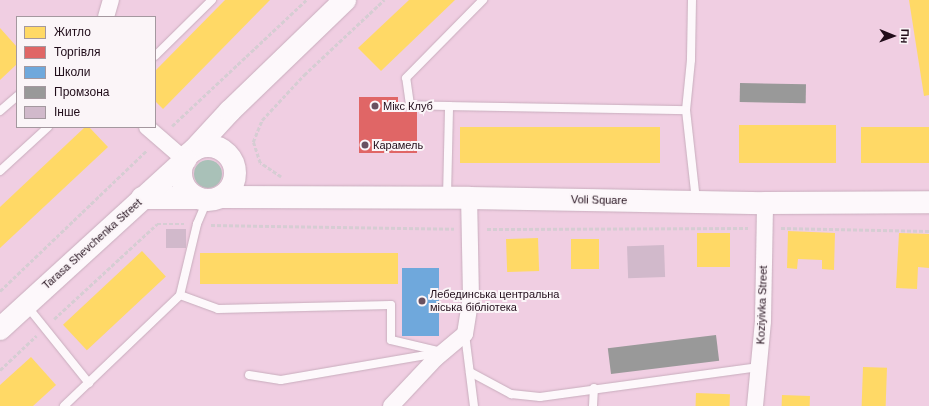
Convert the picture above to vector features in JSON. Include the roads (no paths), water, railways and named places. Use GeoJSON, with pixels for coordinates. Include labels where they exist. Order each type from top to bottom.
{"type":"FeatureCollection","features":[{"type":"Feature","properties":{"kind":"main road","name":"Tarasa Shevchenka Street"},"geometry":{"type":"LineString","coordinates":[[0,329],[189,155],[230,111],[344,0]]}},
{"type":"Feature","properties":{"kind":"main road"},"geometry":{"type":"LineString","coordinates":[[230,111],[232,163],[232,186],[208,198],[185,187],[182,180],[189,155],[201,147],[217,147],[232,163],[270,196]]}},
{"type":"Feature","properties":{"kind":"main road","name":"Voli Square"},"geometry":{"type":"LineString","coordinates":[[142,198],[270,196],[307,199],[458,198],[765,203],[929,202]]}},
{"type":"Feature","properties":{"kind":"street"},"geometry":{"type":"LineString","coordinates":[[106,16],[111,0]]}},
{"type":"Feature","properties":{"kind":"street"},"geometry":{"type":"LineString","coordinates":[[148,128],[189,155]]}},
{"type":"Feature","properties":{"kind":"street"},"geometry":{"type":"LineString","coordinates":[[391,406],[443,352],[465,334],[471,298],[469,229],[458,198]]}},
{"type":"Feature","properties":{"kind":"street","name":"Koziyivka Street"},"geometry":{"type":"LineString","coordinates":[[755,406],[759,366],[765,203]]}},
{"type":"Feature","properties":{"kind":"lane"},"geometry":{"type":"LineString","coordinates":[[156,55],[212,0]]}},
{"type":"Feature","properties":{"kind":"lane"},"geometry":{"type":"LineString","coordinates":[[483,0],[406,78],[410,105],[686,110]]}},
{"type":"Feature","properties":{"kind":"lane"},"geometry":{"type":"LineString","coordinates":[[692,0],[691,60],[686,110],[696,202]]}},
{"type":"Feature","properties":{"kind":"lane"},"geometry":{"type":"LineString","coordinates":[[0,110],[16,97]]}},
{"type":"Feature","properties":{"kind":"lane"},"geometry":{"type":"LineString","coordinates":[[449,106],[458,198]]}},
{"type":"Feature","properties":{"kind":"lane"},"geometry":{"type":"LineString","coordinates":[[0,171],[47,128]]}},
{"type":"Feature","properties":{"kind":"lane"},"geometry":{"type":"LineString","coordinates":[[64,406],[180,294],[197,224],[208,198]]}},
{"type":"Feature","properties":{"kind":"lane"},"geometry":{"type":"LineString","coordinates":[[180,294],[218,309],[391,305],[391,340],[443,352]]}},
{"type":"Feature","properties":{"kind":"lane"},"geometry":{"type":"LineString","coordinates":[[26,304],[89,383]]}},
{"type":"Feature","properties":{"kind":"lane"},"geometry":{"type":"LineString","coordinates":[[465,334],[474,406]]}},
{"type":"Feature","properties":{"kind":"lane"},"geometry":{"type":"LineString","coordinates":[[249,375],[281,380],[443,352]]}},
{"type":"Feature","properties":{"kind":"lane"},"geometry":{"type":"LineString","coordinates":[[470,372],[511,394],[540,398],[594,388],[759,366]]}},
{"type":"Feature","properties":{"kind":"lane"},"geometry":{"type":"LineString","coordinates":[[593,406],[594,388]]}},
{"type":"Feature","properties":{"kind":"place","name":"Мікс Клуб"},"geometry":{"type":"Point","coordinates":[375,106]}},
{"type":"Feature","properties":{"kind":"place","name":"Карамель"},"geometry":{"type":"Point","coordinates":[365,145]}},
{"type":"Feature","properties":{"kind":"place","name":"Лебединська центральна міська бібліотека"},"geometry":{"type":"Point","coordinates":[422,301]}}]}
